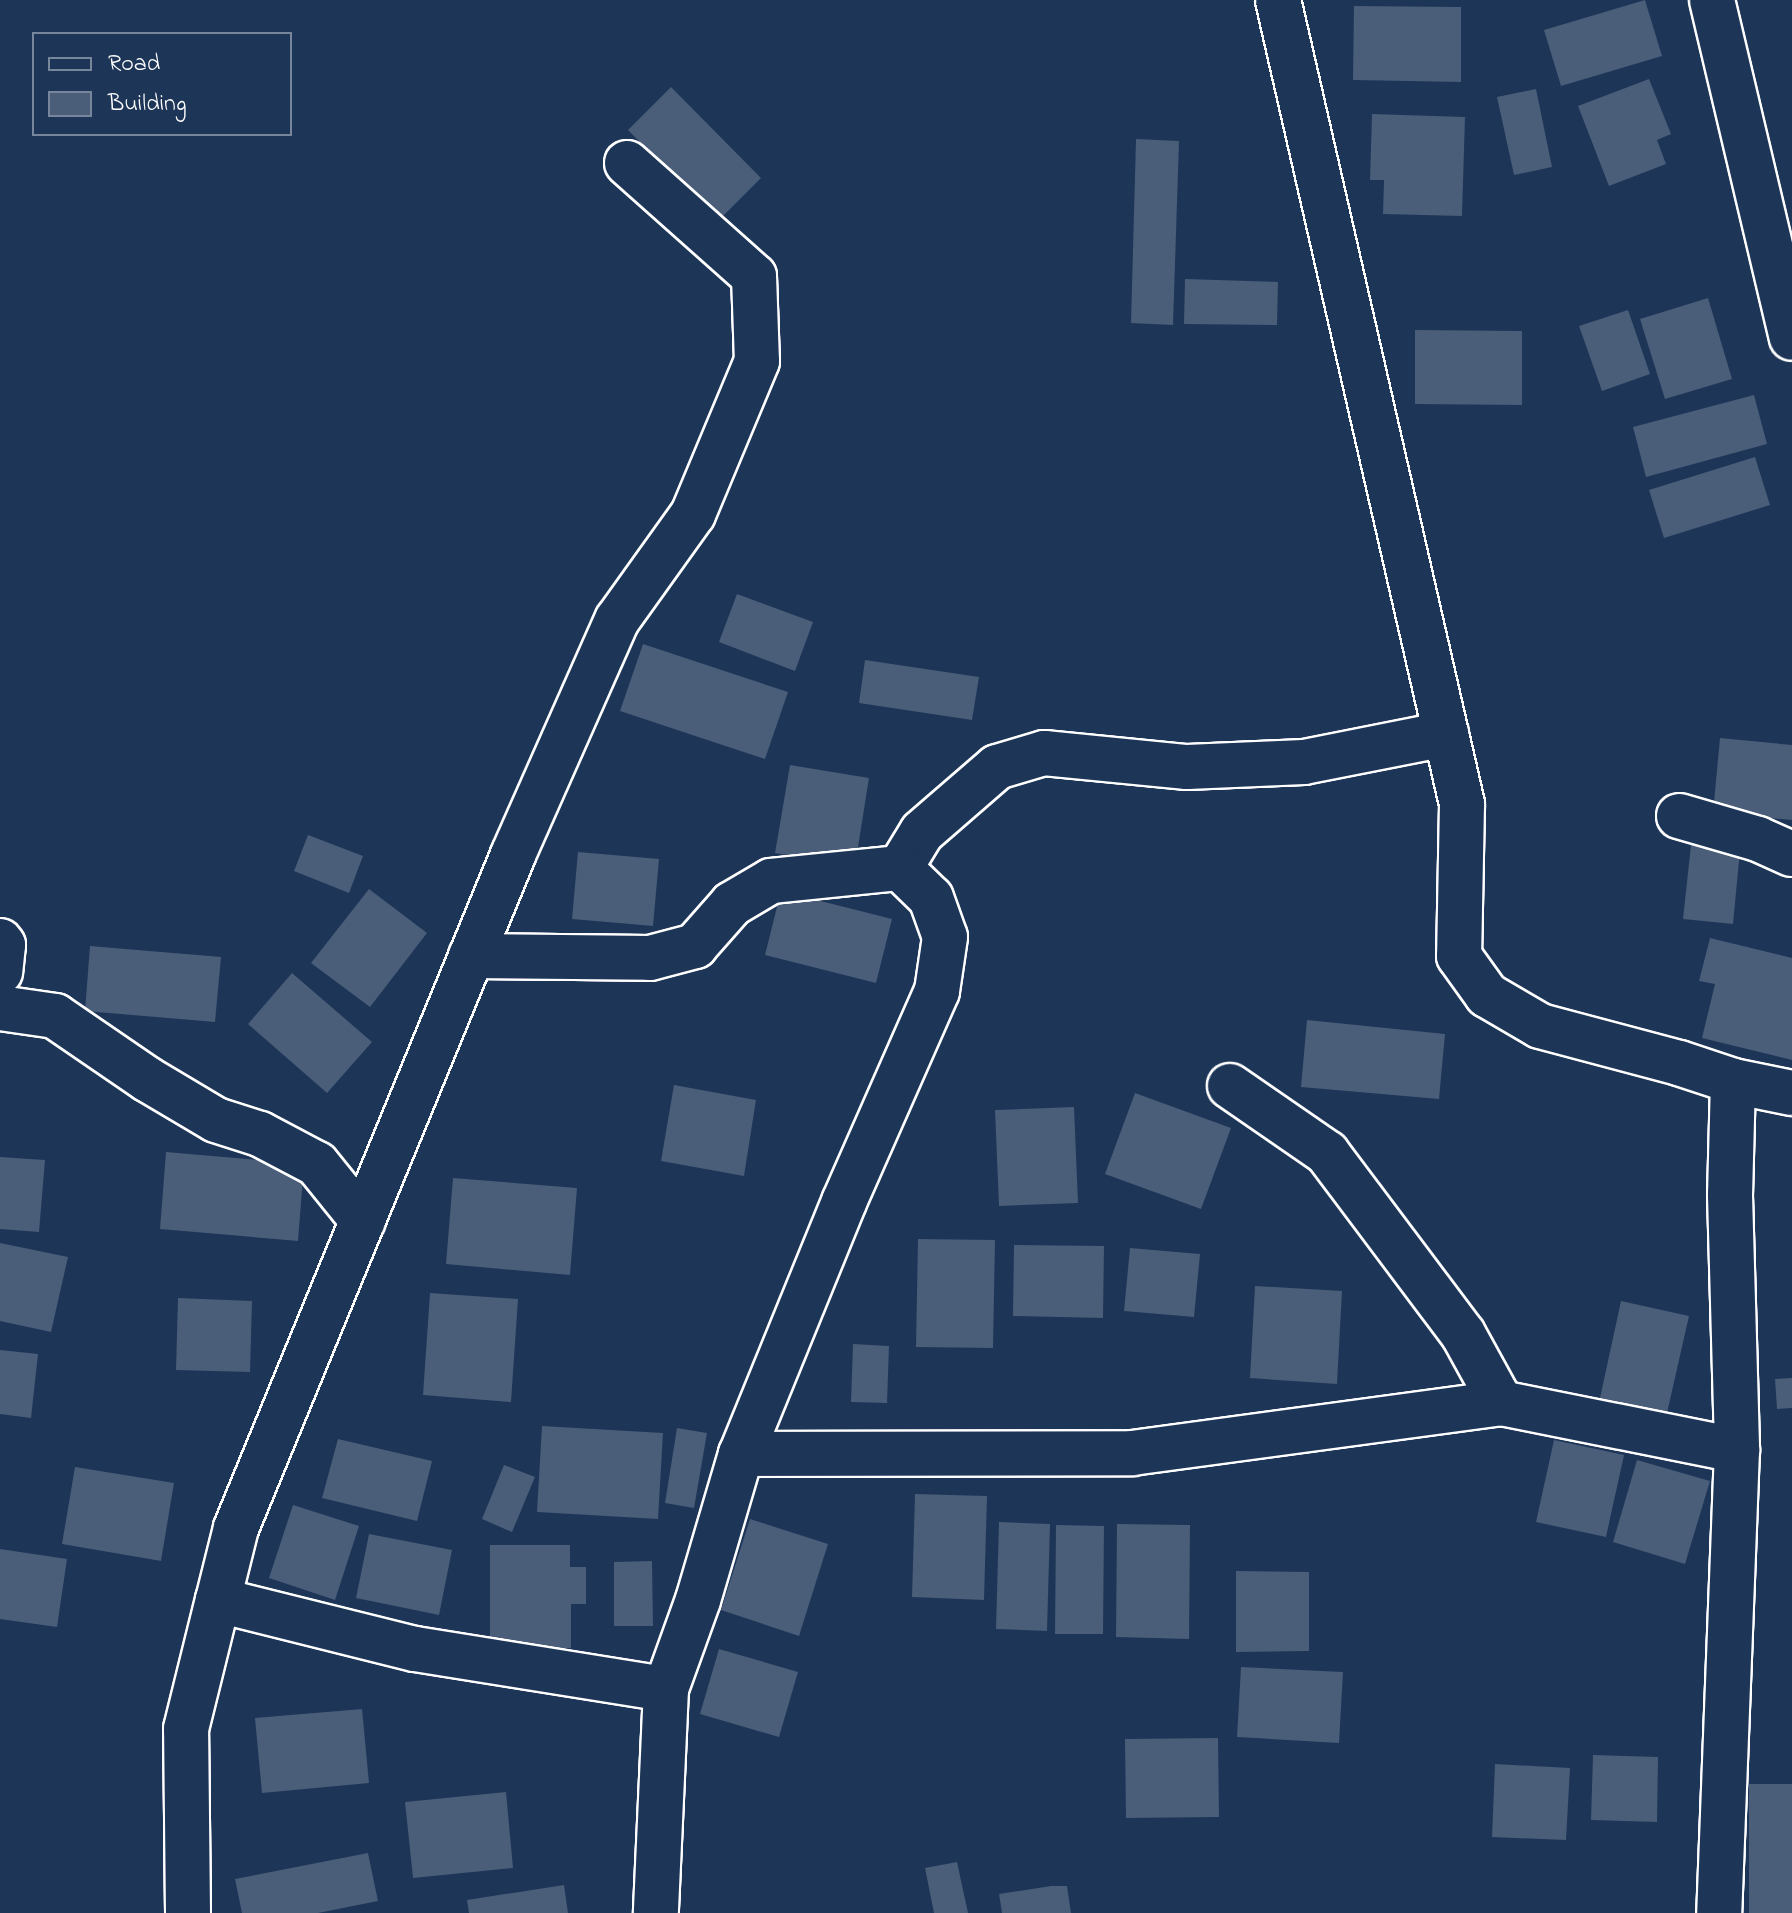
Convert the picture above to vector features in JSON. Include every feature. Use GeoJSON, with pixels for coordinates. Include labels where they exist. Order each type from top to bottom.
{"type":"FeatureCollection","features":[{"type":"Feature","properties":{"kind":"street"},"geometry":{"type":"LineString","coordinates":[[1278,0],[1462,804],[1459,956],[1487,995],[1540,1026],[1679,1063],[1733,1081],[1792,1093]]}},
{"type":"Feature","properties":{"kind":"street"},"geometry":{"type":"LineString","coordinates":[[1712,0],[1792,338]]}},
{"type":"Feature","properties":{"kind":"street"},"geometry":{"type":"LineString","coordinates":[[188,1913],[186,1729],[236,1528],[471,956],[617,620],[693,514],[757,361],[754,276],[627,163]]}},
{"type":"Feature","properties":{"kind":"street"},"geometry":{"type":"LineString","coordinates":[[900,868],[922,832],[997,767],[1044,753],[1187,767],[1290,763],[1446,734]]}},
{"type":"Feature","properties":{"kind":"street"},"geometry":{"type":"LineString","coordinates":[[1679,816],[1758,839],[1792,854]]}},
{"type":"Feature","properties":{"kind":"street"},"geometry":{"type":"LineString","coordinates":[[471,956],[650,958],[695,946],[732,904],[771,881],[900,868],[931,898],[945,937],[937,991],[844,1202],[741,1454],[698,1600],[666,1689],[656,1913]]}},
{"type":"Feature","properties":{"kind":"street"},"geometry":{"type":"LineString","coordinates":[[0,941],[3,945],[0,972]]}},
{"type":"Feature","properties":{"kind":"street"},"geometry":{"type":"LineString","coordinates":[[0,1008],[55,1016],[147,1079],[216,1120],[260,1134],[317,1164],[363,1221]]}},
{"type":"Feature","properties":{"kind":"street"},"geometry":{"type":"LineString","coordinates":[[1719,1913],[1737,1450],[1730,1195],[1733,1081]]}},
{"type":"Feature","properties":{"kind":"street"},"geometry":{"type":"LineString","coordinates":[[1230,1086],[1327,1153],[1463,1334],[1501,1403]]}},
{"type":"Feature","properties":{"kind":"street"},"geometry":{"type":"LineString","coordinates":[[741,1454],[1132,1453],[1501,1403],[1737,1450]]}},
{"type":"Feature","properties":{"kind":"street"},"geometry":{"type":"LineString","coordinates":[[218,1600],[415,1649],[666,1689]]}},
{"type":"Feature","properties":{"kind":"building"},"geometry":{"type":"Polygon","coordinates":[[[1645,0],[1662,56],[1561,86],[1544,30],[1645,0]]]}},
{"type":"Feature","properties":{"kind":"building"},"geometry":{"type":"Polygon","coordinates":[[[1354,6],[1461,7],[1461,82],[1353,80],[1354,6]]]}},
{"type":"Feature","properties":{"kind":"building"},"geometry":{"type":"Polygon","coordinates":[[[1649,79],[1671,134],[1657,140],[1666,164],[1609,186],[1578,106],[1649,79]]]}},
{"type":"Feature","properties":{"kind":"building"},"geometry":{"type":"Polygon","coordinates":[[[671,87],[761,178],[718,221],[628,130],[671,87]]]}},
{"type":"Feature","properties":{"kind":"building"},"geometry":{"type":"Polygon","coordinates":[[[1536,89],[1552,167],[1514,175],[1497,97],[1536,89]]]}},
{"type":"Feature","properties":{"kind":"building"},"geometry":{"type":"Polygon","coordinates":[[[1372,114],[1465,117],[1462,216],[1383,214],[1384,180],[1370,180],[1372,114]]]}},
{"type":"Feature","properties":{"kind":"building"},"geometry":{"type":"Polygon","coordinates":[[[1136,139],[1179,141],[1173,325],[1131,323],[1136,139]]]}},
{"type":"Feature","properties":{"kind":"building"},"geometry":{"type":"Polygon","coordinates":[[[1185,279],[1278,282],[1277,325],[1184,324],[1185,279]]]}},
{"type":"Feature","properties":{"kind":"building"},"geometry":{"type":"Polygon","coordinates":[[[1708,298],[1732,379],[1665,399],[1640,319],[1708,298]]]}},
{"type":"Feature","properties":{"kind":"building"},"geometry":{"type":"Polygon","coordinates":[[[1628,310],[1650,374],[1602,391],[1579,326],[1628,310]]]}},
{"type":"Feature","properties":{"kind":"building"},"geometry":{"type":"Polygon","coordinates":[[[1415,330],[1522,331],[1522,405],[1415,404],[1415,330]]]}},
{"type":"Feature","properties":{"kind":"building"},"geometry":{"type":"Polygon","coordinates":[[[1754,395],[1767,444],[1646,477],[1633,427],[1754,395]]]}},
{"type":"Feature","properties":{"kind":"building"},"geometry":{"type":"Polygon","coordinates":[[[1755,457],[1770,505],[1664,538],[1649,490],[1755,457]]]}},
{"type":"Feature","properties":{"kind":"building"},"geometry":{"type":"Polygon","coordinates":[[[737,594],[813,622],[795,671],[719,642],[737,594]]]}},
{"type":"Feature","properties":{"kind":"building"},"geometry":{"type":"Polygon","coordinates":[[[643,644],[788,692],[765,759],[620,711],[643,644]]]}},
{"type":"Feature","properties":{"kind":"building"},"geometry":{"type":"Polygon","coordinates":[[[865,660],[979,677],[972,720],[859,703],[865,660]]]}},
{"type":"Feature","properties":{"kind":"building"},"geometry":{"type":"Polygon","coordinates":[[[1720,738],[1792,745],[1792,820],[1713,813],[1720,738]]]}},
{"type":"Feature","properties":{"kind":"building"},"geometry":{"type":"Polygon","coordinates":[[[790,765],[869,778],[855,866],[775,853],[790,765]]]}},
{"type":"Feature","properties":{"kind":"building"},"geometry":{"type":"Polygon","coordinates":[[[308,835],[363,856],[349,893],[294,871],[308,835]]]}},
{"type":"Feature","properties":{"kind":"building"},"geometry":{"type":"Polygon","coordinates":[[[1691,845],[1740,851],[1733,924],[1683,919],[1691,845]]]}},
{"type":"Feature","properties":{"kind":"building"},"geometry":{"type":"Polygon","coordinates":[[[578,852],[659,859],[653,926],[572,919],[578,852]]]}},
{"type":"Feature","properties":{"kind":"building"},"geometry":{"type":"Polygon","coordinates":[[[369,889],[427,933],[370,1007],[311,963],[369,889]]]}},
{"type":"Feature","properties":{"kind":"building"},"geometry":{"type":"Polygon","coordinates":[[[781,891],[892,919],[876,983],[765,955],[781,891]]]}},
{"type":"Feature","properties":{"kind":"building"},"geometry":{"type":"Polygon","coordinates":[[[1710,938],[1792,958],[1792,1060],[1702,1038],[1715,984],[1699,981],[1710,938]]]}},
{"type":"Feature","properties":{"kind":"building"},"geometry":{"type":"Polygon","coordinates":[[[90,946],[221,957],[215,1022],[85,1011],[90,946]]]}},
{"type":"Feature","properties":{"kind":"building"},"geometry":{"type":"Polygon","coordinates":[[[292,973],[372,1042],[327,1093],[248,1024],[292,973]]]}},
{"type":"Feature","properties":{"kind":"building"},"geometry":{"type":"Polygon","coordinates":[[[1307,1020],[1445,1034],[1439,1099],[1301,1087],[1307,1020]]]}},
{"type":"Feature","properties":{"kind":"building"},"geometry":{"type":"Polygon","coordinates":[[[674,1085],[756,1100],[744,1176],[661,1161],[674,1085]]]}},
{"type":"Feature","properties":{"kind":"building"},"geometry":{"type":"Polygon","coordinates":[[[1135,1093],[1231,1128],[1201,1209],[1105,1174],[1135,1093]]]}},
{"type":"Feature","properties":{"kind":"building"},"geometry":{"type":"Polygon","coordinates":[[[1074,1107],[1078,1203],[999,1206],[995,1110],[1074,1107]]]}},
{"type":"Feature","properties":{"kind":"building"},"geometry":{"type":"Polygon","coordinates":[[[166,1152],[304,1164],[298,1241],[160,1229],[166,1152]]]}},
{"type":"Feature","properties":{"kind":"building"},"geometry":{"type":"Polygon","coordinates":[[[0,1157],[45,1160],[39,1232],[0,1229],[0,1157]]]}},
{"type":"Feature","properties":{"kind":"building"},"geometry":{"type":"Polygon","coordinates":[[[453,1178],[577,1188],[570,1275],[446,1264],[453,1178]]]}},
{"type":"Feature","properties":{"kind":"building"},"geometry":{"type":"Polygon","coordinates":[[[918,1239],[995,1240],[993,1348],[916,1347],[918,1239]]]}},
{"type":"Feature","properties":{"kind":"building"},"geometry":{"type":"Polygon","coordinates":[[[0,1243],[68,1257],[51,1332],[0,1321],[0,1243]]]}},
{"type":"Feature","properties":{"kind":"building"},"geometry":{"type":"Polygon","coordinates":[[[1014,1245],[1104,1246],[1103,1318],[1013,1316],[1014,1245]]]}},
{"type":"Feature","properties":{"kind":"building"},"geometry":{"type":"Polygon","coordinates":[[[1130,1248],[1200,1254],[1194,1317],[1124,1311],[1130,1248]]]}},
{"type":"Feature","properties":{"kind":"building"},"geometry":{"type":"Polygon","coordinates":[[[1255,1286],[1342,1291],[1337,1384],[1250,1378],[1255,1286]]]}},
{"type":"Feature","properties":{"kind":"building"},"geometry":{"type":"Polygon","coordinates":[[[430,1293],[518,1299],[511,1402],[423,1395],[430,1293]]]}},
{"type":"Feature","properties":{"kind":"building"},"geometry":{"type":"Polygon","coordinates":[[[178,1298],[252,1301],[250,1372],[176,1370],[178,1298]]]}},
{"type":"Feature","properties":{"kind":"building"},"geometry":{"type":"Polygon","coordinates":[[[1621,1301],[1689,1316],[1667,1413],[1600,1398],[1621,1301]]]}},
{"type":"Feature","properties":{"kind":"building"},"geometry":{"type":"Polygon","coordinates":[[[853,1344],[889,1346],[887,1403],[851,1402],[853,1344]]]}},
{"type":"Feature","properties":{"kind":"building"},"geometry":{"type":"Polygon","coordinates":[[[0,1350],[38,1354],[31,1418],[0,1414],[0,1350]]]}},
{"type":"Feature","properties":{"kind":"building"},"geometry":{"type":"Polygon","coordinates":[[[1792,1378],[1792,1408],[1777,1409],[1775,1379],[1792,1378]]]}},
{"type":"Feature","properties":{"kind":"building"},"geometry":{"type":"Polygon","coordinates":[[[542,1426],[663,1433],[658,1519],[537,1512],[542,1426]]]}},
{"type":"Feature","properties":{"kind":"building"},"geometry":{"type":"Polygon","coordinates":[[[677,1428],[707,1433],[694,1508],[665,1503],[677,1428]]]}},
{"type":"Feature","properties":{"kind":"building"},"geometry":{"type":"Polygon","coordinates":[[[338,1439],[432,1461],[417,1521],[322,1498],[338,1439]]]}},
{"type":"Feature","properties":{"kind":"building"},"geometry":{"type":"Polygon","coordinates":[[[1554,1440],[1624,1455],[1606,1537],[1536,1522],[1554,1440]]]}},
{"type":"Feature","properties":{"kind":"building"},"geometry":{"type":"Polygon","coordinates":[[[1637,1460],[1710,1481],[1685,1564],[1613,1542],[1637,1460]]]}},
{"type":"Feature","properties":{"kind":"building"},"geometry":{"type":"Polygon","coordinates":[[[504,1465],[535,1477],[512,1532],[482,1519],[504,1465]]]}},
{"type":"Feature","properties":{"kind":"building"},"geometry":{"type":"Polygon","coordinates":[[[75,1467],[174,1483],[161,1561],[62,1544],[75,1467]]]}},
{"type":"Feature","properties":{"kind":"building"},"geometry":{"type":"Polygon","coordinates":[[[915,1494],[987,1496],[984,1600],[912,1597],[915,1494]]]}},
{"type":"Feature","properties":{"kind":"building"},"geometry":{"type":"Polygon","coordinates":[[[293,1505],[359,1526],[335,1600],[269,1578],[293,1505]]]}},
{"type":"Feature","properties":{"kind":"building"},"geometry":{"type":"Polygon","coordinates":[[[750,1519],[828,1544],[799,1636],[721,1610],[750,1519]]]}},
{"type":"Feature","properties":{"kind":"building"},"geometry":{"type":"Polygon","coordinates":[[[999,1522],[1050,1524],[1047,1631],[996,1629],[999,1522]]]}},
{"type":"Feature","properties":{"kind":"building"},"geometry":{"type":"Polygon","coordinates":[[[1117,1524],[1190,1525],[1189,1639],[1116,1637],[1117,1524]]]}},
{"type":"Feature","properties":{"kind":"building"},"geometry":{"type":"Polygon","coordinates":[[[1056,1525],[1104,1526],[1103,1634],[1055,1634],[1056,1525]]]}},
{"type":"Feature","properties":{"kind":"building"},"geometry":{"type":"Polygon","coordinates":[[[369,1534],[452,1550],[439,1615],[356,1598],[369,1534]]]}},
{"type":"Feature","properties":{"kind":"building"},"geometry":{"type":"Polygon","coordinates":[[[490,1545],[570,1545],[570,1567],[586,1567],[586,1604],[571,1604],[571,1648],[490,1648],[490,1545]]]}},
{"type":"Feature","properties":{"kind":"building"},"geometry":{"type":"Polygon","coordinates":[[[0,1549],[67,1559],[57,1627],[0,1619],[0,1549]]]}},
{"type":"Feature","properties":{"kind":"building"},"geometry":{"type":"Polygon","coordinates":[[[652,1561],[653,1626],[614,1626],[614,1562],[652,1561]]]}},
{"type":"Feature","properties":{"kind":"building"},"geometry":{"type":"Polygon","coordinates":[[[1236,1571],[1309,1572],[1309,1651],[1236,1652],[1236,1571]]]}},
{"type":"Feature","properties":{"kind":"building"},"geometry":{"type":"Polygon","coordinates":[[[719,1649],[798,1672],[779,1737],[700,1714],[719,1649]]]}},
{"type":"Feature","properties":{"kind":"building"},"geometry":{"type":"Polygon","coordinates":[[[1241,1667],[1343,1672],[1339,1743],[1237,1737],[1241,1667]]]}},
{"type":"Feature","properties":{"kind":"building"},"geometry":{"type":"Polygon","coordinates":[[[362,1709],[369,1783],[262,1793],[255,1718],[362,1709]]]}},
{"type":"Feature","properties":{"kind":"building"},"geometry":{"type":"Polygon","coordinates":[[[1218,1738],[1219,1817],[1126,1818],[1125,1739],[1218,1738]]]}},
{"type":"Feature","properties":{"kind":"building"},"geometry":{"type":"Polygon","coordinates":[[[1593,1755],[1658,1757],[1657,1822],[1591,1820],[1593,1755]]]}},
{"type":"Feature","properties":{"kind":"building"},"geometry":{"type":"Polygon","coordinates":[[[1495,1764],[1570,1768],[1566,1840],[1492,1837],[1495,1764]]]}},
{"type":"Feature","properties":{"kind":"building"},"geometry":{"type":"Polygon","coordinates":[[[1749,1784],[1792,1784],[1792,1913],[1749,1913],[1749,1784]]]}},
{"type":"Feature","properties":{"kind":"building"},"geometry":{"type":"Polygon","coordinates":[[[506,1792],[513,1868],[413,1878],[405,1802],[506,1792]]]}},
{"type":"Feature","properties":{"kind":"building"},"geometry":{"type":"Polygon","coordinates":[[[368,1853],[378,1901],[318,1913],[242,1913],[235,1879],[368,1853]]]}},
{"type":"Feature","properties":{"kind":"building"},"geometry":{"type":"Polygon","coordinates":[[[957,1862],[968,1913],[934,1913],[925,1868],[957,1862]]]}},
{"type":"Feature","properties":{"kind":"building"},"geometry":{"type":"Polygon","coordinates":[[[564,1885],[568,1913],[469,1913],[467,1900],[564,1885]]]}},
{"type":"Feature","properties":{"kind":"building"},"geometry":{"type":"Polygon","coordinates":[[[1067,1886],[1071,1913],[1002,1913],[999,1894],[1067,1886]]]}}]}
